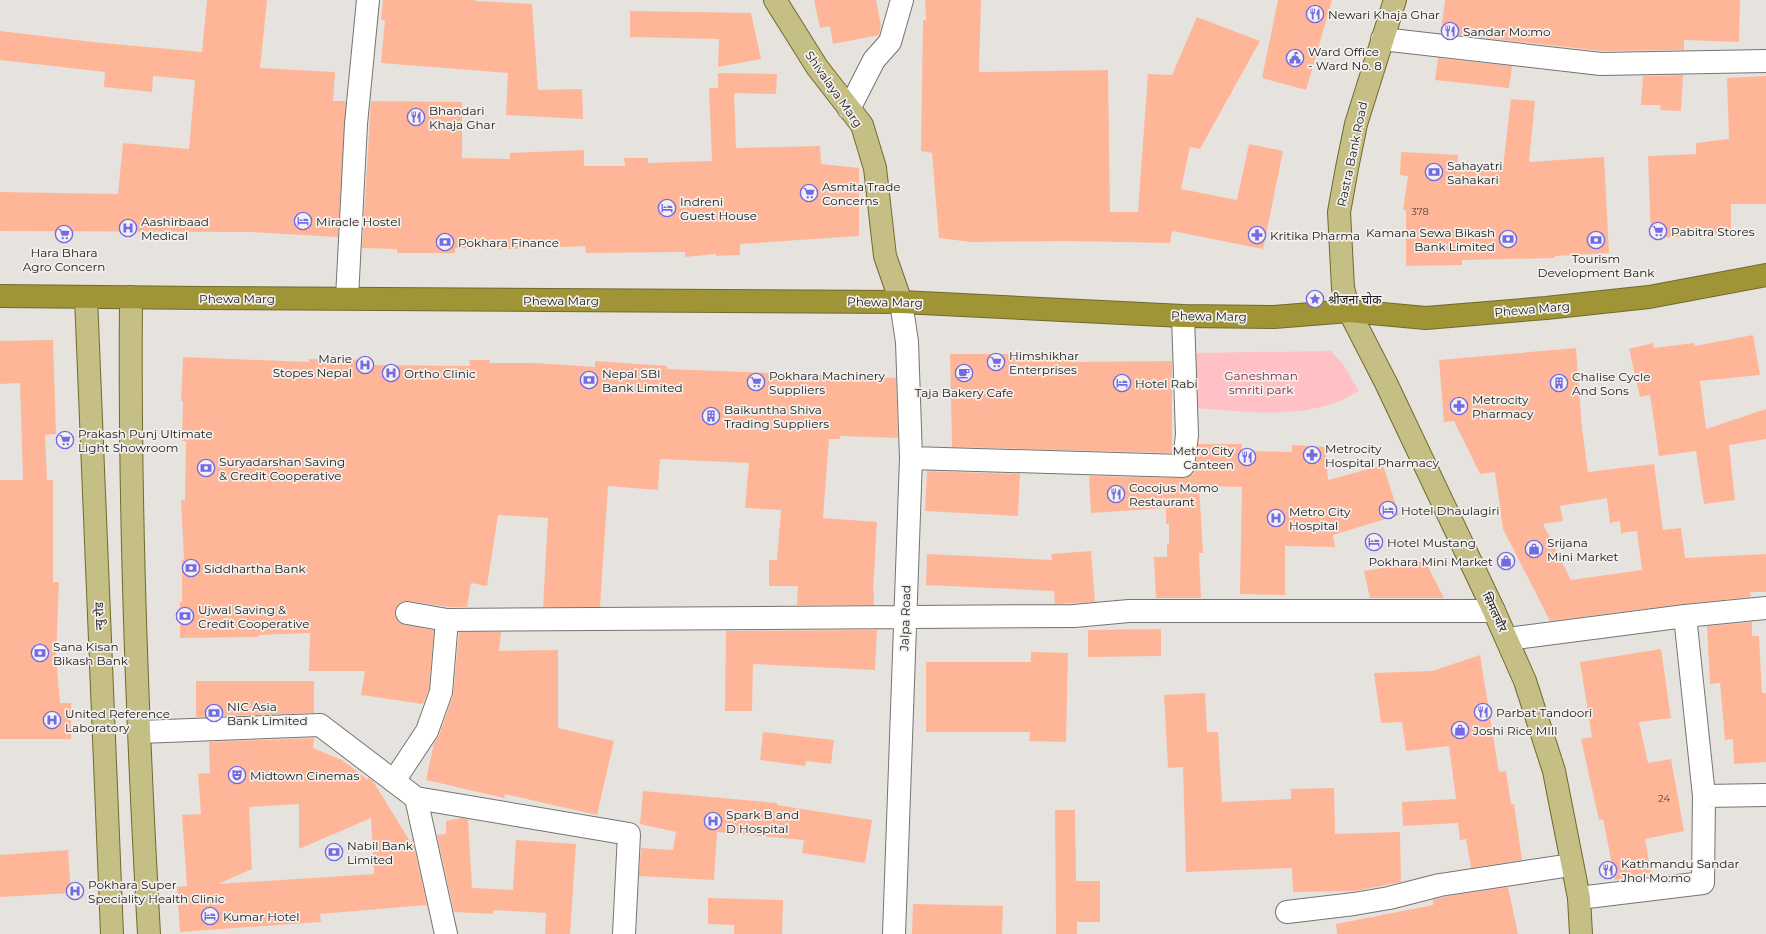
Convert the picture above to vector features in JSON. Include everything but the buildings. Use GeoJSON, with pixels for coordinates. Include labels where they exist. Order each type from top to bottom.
{"type":"FeatureCollection","features":[{"type":"Feature","properties":{"kind":"highway","name":"Phewa Marg"},"geometry":{"type":"LineString","coordinates":[[0,296],[901,302],[1183,316],[1274,317],[1349,311],[1426,318],[1538,309],[1649,297],[1766,275]]}},
{"type":"Feature","properties":{"kind":"main road","name":"Shivalaya Marg"},"geometry":{"type":"LineString","coordinates":[[775,0],[817,67],[862,125],[875,168],[885,256],[901,302]]}},
{"type":"Feature","properties":{"kind":"main road","name":"Rastra Bank Road"},"geometry":{"type":"LineString","coordinates":[[1349,311],[1343,288],[1339,212],[1356,124],[1395,0]]}},
{"type":"Feature","properties":{"kind":"main road","name":"न्यु रोड"},"geometry":{"type":"LineString","coordinates":[[86,297],[112,934]]}},
{"type":"Feature","properties":{"kind":"main road"},"geometry":{"type":"LineString","coordinates":[[131,298],[130,422],[140,732],[149,934]]}},
{"type":"Feature","properties":{"kind":"main road","name":"सिमलचौर"},"geometry":{"type":"LineString","coordinates":[[1349,311],[1386,383],[1494,611],[1525,681],[1554,771],[1571,865],[1579,898],[1581,934]]}},
{"type":"Feature","properties":{"kind":"street"},"geometry":{"type":"LineString","coordinates":[[348,298],[356,124],[368,0]]}},
{"type":"Feature","properties":{"kind":"street"},"geometry":{"type":"LineString","coordinates":[[849,109],[874,60],[890,42],[902,0]]}},
{"type":"Feature","properties":{"kind":"street"},"geometry":{"type":"LineString","coordinates":[[1382,38],[1600,64],[1766,61]]}},
{"type":"Feature","properties":{"kind":"street","name":"Jalpa Road"},"geometry":{"type":"LineString","coordinates":[[894,934],[911,458],[907,342],[901,302]]}},
{"type":"Feature","properties":{"kind":"street"},"geometry":{"type":"LineString","coordinates":[[911,458],[1183,466],[1187,435],[1183,316]]}},
{"type":"Feature","properties":{"kind":"street"},"geometry":{"type":"LineString","coordinates":[[1507,639],[1685,616],[1766,608]]}},
{"type":"Feature","properties":{"kind":"street"},"geometry":{"type":"LineString","coordinates":[[407,613],[447,620],[1074,616],[1129,611],[1494,611]]}},
{"type":"Feature","properties":{"kind":"street"},"geometry":{"type":"LineString","coordinates":[[1579,898],[1703,883],[1704,796],[1685,616]]}},
{"type":"Feature","properties":{"kind":"street"},"geometry":{"type":"LineString","coordinates":[[394,781],[427,731],[441,692],[447,620]]}},
{"type":"Feature","properties":{"kind":"street"},"geometry":{"type":"LineString","coordinates":[[140,732],[320,725],[416,798],[629,834],[624,934]]}},
{"type":"Feature","properties":{"kind":"street"},"geometry":{"type":"LineString","coordinates":[[1704,796],[1766,795]]}},
{"type":"Feature","properties":{"kind":"street"},"geometry":{"type":"LineString","coordinates":[[416,798],[446,934]]}},
{"type":"Feature","properties":{"kind":"street"},"geometry":{"type":"LineString","coordinates":[[1287,912],[1361,903],[1389,898],[1440,885],[1571,865]]}},
{"type":"Feature","properties":{"kind":"green space","name":"Ganeshman smriti park"},"geometry":{"type":"Polygon","coordinates":[[[1331,351],[1343,364],[1359,391],[1345,399],[1303,411],[1248,412],[1194,408],[1194,353],[1331,351]]]}},
{"type":"Feature","properties":{"kind":"place","name":"Newari Khaja Ghar"},"geometry":{"type":"Point","coordinates":[1315,14]}},
{"type":"Feature","properties":{"kind":"place","name":"Sandar Mo:mo"},"geometry":{"type":"Point","coordinates":[1450,31]}},
{"type":"Feature","properties":{"kind":"place","name":"Ward Office - Ward No. 8"},"geometry":{"type":"Point","coordinates":[1295,58]}},
{"type":"Feature","properties":{"kind":"place","name":"Bhandari Khaja Ghar"},"geometry":{"type":"Point","coordinates":[416,117]}},
{"type":"Feature","properties":{"kind":"place","name":"Sahayatri Sahakari"},"geometry":{"type":"Point","coordinates":[1434,172]}},
{"type":"Feature","properties":{"kind":"place","name":"Asmita Trade Concerns"},"geometry":{"type":"Point","coordinates":[809,193]}},
{"type":"Feature","properties":{"kind":"place","name":"Indreni Guest House"},"geometry":{"type":"Point","coordinates":[667,208]}},
{"type":"Feature","properties":{"kind":"place","name":"Miracle Hostel"},"geometry":{"type":"Point","coordinates":[303,221]}},
{"type":"Feature","properties":{"kind":"place","name":"Aashirbaad Medical"},"geometry":{"type":"Point","coordinates":[128,228]}},
{"type":"Feature","properties":{"kind":"place","name":"Pabitra Stores"},"geometry":{"type":"Point","coordinates":[1658,231]}},
{"type":"Feature","properties":{"kind":"place","name":"Hara Bhara Agro Concern"},"geometry":{"type":"Point","coordinates":[64,234]}},
{"type":"Feature","properties":{"kind":"place","name":"Kritika Pharma"},"geometry":{"type":"Point","coordinates":[1257,235]}},
{"type":"Feature","properties":{"kind":"place","name":"Kamana Sewa Bikash Bank Limited"},"geometry":{"type":"Point","coordinates":[1508,239]}},
{"type":"Feature","properties":{"kind":"place","name":"Tourism Development Bank"},"geometry":{"type":"Point","coordinates":[1596,240]}},
{"type":"Feature","properties":{"kind":"place","name":"Pokhara Finance"},"geometry":{"type":"Point","coordinates":[445,242]}},
{"type":"Feature","properties":{"kind":"place","name":"श्रीजना चोक"},"geometry":{"type":"Point","coordinates":[1315,299]}},
{"type":"Feature","properties":{"kind":"place","name":"Himshikhar Enterprises"},"geometry":{"type":"Point","coordinates":[996,362]}},
{"type":"Feature","properties":{"kind":"place","name":"Marie Stopes Nepal"},"geometry":{"type":"Point","coordinates":[365,365]}},
{"type":"Feature","properties":{"kind":"place","name":"Ortho Clinic"},"geometry":{"type":"Point","coordinates":[391,373]}},
{"type":"Feature","properties":{"kind":"place","name":"Taja Bakery Cafe"},"geometry":{"type":"Point","coordinates":[964,373]}},
{"type":"Feature","properties":{"kind":"place","name":"Nepal SBI Bank Limited"},"geometry":{"type":"Point","coordinates":[589,380]}},
{"type":"Feature","properties":{"kind":"place","name":"Pokhara Machinery Suppliers"},"geometry":{"type":"Point","coordinates":[756,382]}},
{"type":"Feature","properties":{"kind":"place","name":"Hotel Rabi"},"geometry":{"type":"Point","coordinates":[1122,383]}},
{"type":"Feature","properties":{"kind":"place","name":"Chalise Cycle And Sons"},"geometry":{"type":"Point","coordinates":[1559,383]}},
{"type":"Feature","properties":{"kind":"place","name":"Metrocity Pharmacy"},"geometry":{"type":"Point","coordinates":[1459,406]}},
{"type":"Feature","properties":{"kind":"place","name":"Baikuntha Shiva Trading Suppliers"},"geometry":{"type":"Point","coordinates":[711,416]}},
{"type":"Feature","properties":{"kind":"place","name":"Prakash Punj Ultimate Light Showroom"},"geometry":{"type":"Point","coordinates":[65,440]}},
{"type":"Feature","properties":{"kind":"place","name":"Metrocity Hospital Pharmacy"},"geometry":{"type":"Point","coordinates":[1312,455]}},
{"type":"Feature","properties":{"kind":"place","name":"Metro City Canteen"},"geometry":{"type":"Point","coordinates":[1247,457]}},
{"type":"Feature","properties":{"kind":"place","name":"Suryadarshan Saving & Credit Cooperative"},"geometry":{"type":"Point","coordinates":[206,468]}},
{"type":"Feature","properties":{"kind":"place","name":"Cocojus Momo Restaurant"},"geometry":{"type":"Point","coordinates":[1116,494]}},
{"type":"Feature","properties":{"kind":"place","name":"Hotel Dhaulagiri"},"geometry":{"type":"Point","coordinates":[1388,510]}},
{"type":"Feature","properties":{"kind":"place","name":"Metro City Hospital"},"geometry":{"type":"Point","coordinates":[1276,518]}},
{"type":"Feature","properties":{"kind":"place","name":"Hotel Mustang"},"geometry":{"type":"Point","coordinates":[1374,542]}},
{"type":"Feature","properties":{"kind":"place","name":"Srijana Mini Market"},"geometry":{"type":"Point","coordinates":[1534,549]}},
{"type":"Feature","properties":{"kind":"place","name":"Pokhara Mini Market"},"geometry":{"type":"Point","coordinates":[1506,561]}},
{"type":"Feature","properties":{"kind":"place","name":"Siddhartha Bank"},"geometry":{"type":"Point","coordinates":[191,568]}},
{"type":"Feature","properties":{"kind":"place","name":"Ujwal Saving & Credit Cooperative"},"geometry":{"type":"Point","coordinates":[185,616]}},
{"type":"Feature","properties":{"kind":"place","name":"Sana Kisan Bikash Bank"},"geometry":{"type":"Point","coordinates":[40,653]}},
{"type":"Feature","properties":{"kind":"place","name":"Parbat Tandoori"},"geometry":{"type":"Point","coordinates":[1483,712]}},
{"type":"Feature","properties":{"kind":"place","name":"NIC Asia Bank Limited"},"geometry":{"type":"Point","coordinates":[214,713]}},
{"type":"Feature","properties":{"kind":"place","name":"United Reference Laboratory"},"geometry":{"type":"Point","coordinates":[52,720]}},
{"type":"Feature","properties":{"kind":"place","name":"Joshi Rice MIll"},"geometry":{"type":"Point","coordinates":[1460,730]}},
{"type":"Feature","properties":{"kind":"place","name":"Midtown Cinemas"},"geometry":{"type":"Point","coordinates":[237,775]}},
{"type":"Feature","properties":{"kind":"place","name":"Spark B and D Hospital"},"geometry":{"type":"Point","coordinates":[713,821]}},
{"type":"Feature","properties":{"kind":"place","name":"Nabil Bank Limited"},"geometry":{"type":"Point","coordinates":[334,852]}},
{"type":"Feature","properties":{"kind":"place","name":"Kathmandu Sandar Jhol Mo:mo"},"geometry":{"type":"Point","coordinates":[1608,870]}},
{"type":"Feature","properties":{"kind":"place","name":"Pokhara Super Speciality Health Clinic"},"geometry":{"type":"Point","coordinates":[75,891]}},
{"type":"Feature","properties":{"kind":"place","name":"Kumar Hotel"},"geometry":{"type":"Point","coordinates":[210,916]}}]}
